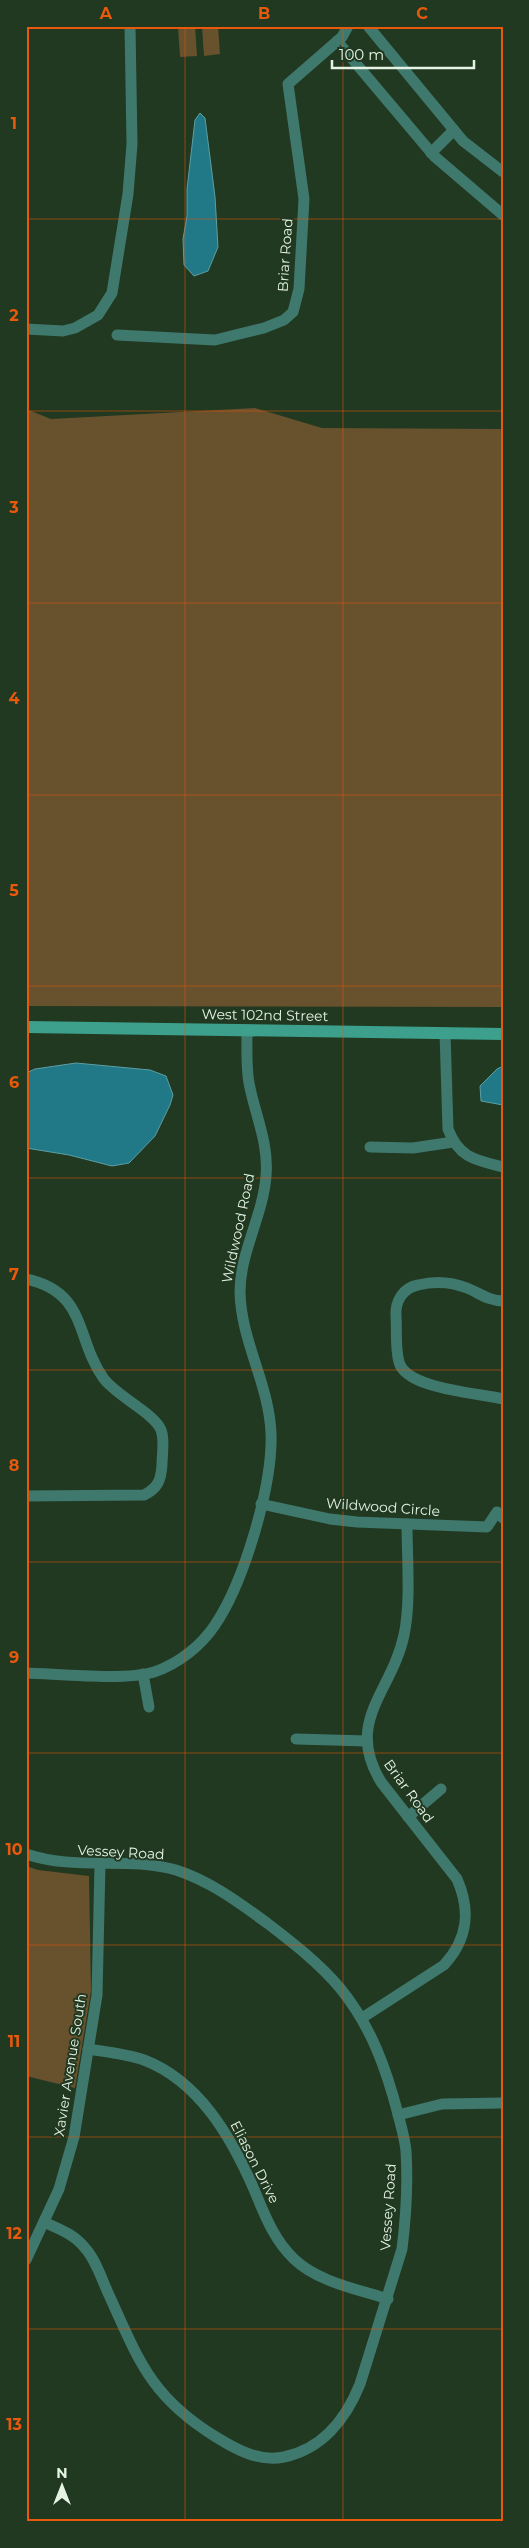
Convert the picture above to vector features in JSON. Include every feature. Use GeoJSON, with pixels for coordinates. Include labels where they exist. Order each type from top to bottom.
{"type":"FeatureCollection","features":[{"type":"Feature","properties":{"kind":"street"},"geometry":{"type":"LineString","coordinates":[[26,329],[62,331],[75,328],[98,315],[112,293],[128,194],[132,144],[130,26]]}},
{"type":"Feature","properties":{"kind":"street","name":"Briar Road"},"geometry":{"type":"LineString","coordinates":[[117,335],[215,340],[264,328],[284,320],[293,312],[299,289],[304,199],[288,84],[337,41],[348,26]]}},
{"type":"Feature","properties":{"kind":"street"},"geometry":{"type":"LineString","coordinates":[[368,26],[454,130],[470,147],[503,172]]}},
{"type":"Feature","properties":{"kind":"street"},"geometry":{"type":"LineString","coordinates":[[337,41],[431,153],[503,215]]}},
{"type":"Feature","properties":{"kind":"street"},"geometry":{"type":"LineString","coordinates":[[431,153],[454,130]]}},
{"type":"Feature","properties":{"kind":"street","name":"West 102nd Street"},"geometry":{"type":"LineString","coordinates":[[26,1027],[503,1034]]}},
{"type":"Feature","properties":{"kind":"street","name":"Wildwood Road"},"geometry":{"type":"LineString","coordinates":[[143,1674],[164,1667],[184,1656],[200,1642],[215,1624],[250,1549],[270,1456],[271,1433],[263,1388],[242,1313],[240,1291],[243,1269],[262,1198],[266,1152],[249,1082],[247,1030]]}},
{"type":"Feature","properties":{"kind":"street"},"geometry":{"type":"LineString","coordinates":[[445,1032],[448,1129],[453,1142],[474,1160],[503,1167]]}},
{"type":"Feature","properties":{"kind":"street"},"geometry":{"type":"LineString","coordinates":[[370,1147],[413,1148],[453,1142]]}},
{"type":"Feature","properties":{"kind":"street"},"geometry":{"type":"LineString","coordinates":[[26,1279],[44,1284],[62,1295],[77,1317],[97,1368],[105,1380],[114,1390],[158,1425],[162,1441],[162,1476],[158,1484],[144,1495],[26,1496]]}},
{"type":"Feature","properties":{"kind":"street"},"geometry":{"type":"LineString","coordinates":[[503,1302],[490,1299],[467,1288],[434,1283],[409,1288],[397,1302],[395,1311],[399,1361],[408,1376],[424,1383],[503,1400]]}},
{"type":"Feature","properties":{"kind":"street","name":"Wildwood Circle"},"geometry":{"type":"LineString","coordinates":[[261,1504],[330,1519],[487,1528],[500,1515]]}},
{"type":"Feature","properties":{"kind":"street","name":"Briar Road"},"geometry":{"type":"LineString","coordinates":[[362,2018],[444,1965],[455,1954],[466,1924],[463,1894],[456,1879],[372,1768],[367,1752],[369,1719],[404,1636],[407,1524]]}},
{"type":"Feature","properties":{"kind":"street"},"geometry":{"type":"LineString","coordinates":[[26,1673],[143,1674],[149,1706]]}},
{"type":"Feature","properties":{"kind":"street"},"geometry":{"type":"LineString","coordinates":[[296,1739],[367,1741]]}},
{"type":"Feature","properties":{"kind":"street"},"geometry":{"type":"LineString","coordinates":[[408,1817],[441,1789]]}},
{"type":"Feature","properties":{"kind":"street","name":"Vessey Road"},"geometry":{"type":"LineString","coordinates":[[26,1854],[64,1863],[152,1866],[175,1870],[216,1887],[295,1944],[340,1989],[362,2018],[383,2063],[406,2149],[405,2227],[400,2256],[360,2384],[352,2404],[341,2420],[321,2440],[295,2454],[280,2457],[249,2454],[234,2448],[188,2420],[158,2390],[135,2352],[87,2249],[65,2231],[44,2222]]}},
{"type":"Feature","properties":{"kind":"street","name":"Xavier Avenue South"},"geometry":{"type":"LineString","coordinates":[[26,2260],[59,2189],[70,2157],[99,1974],[100,1865]]}},
{"type":"Feature","properties":{"kind":"street","name":"Eliason Drive"},"geometry":{"type":"LineString","coordinates":[[88,2049],[144,2060],[182,2083],[213,2114],[226,2132],[270,2227],[281,2245],[294,2260],[317,2275],[388,2299]]}},
{"type":"Feature","properties":{"kind":"street"},"geometry":{"type":"LineString","coordinates":[[398,2115],[442,2104],[503,2103]]}},
{"type":"Feature","properties":{"kind":"shaded area"},"geometry":{"type":"Polygon","coordinates":[[[178,26],[195,26],[197,56],[180,57],[178,26]]]}},
{"type":"Feature","properties":{"kind":"shaded area"},"geometry":{"type":"Polygon","coordinates":[[[202,26],[218,26],[220,54],[204,56],[202,26]]]}},
{"type":"Feature","properties":{"kind":"shaded area"},"geometry":{"type":"Polygon","coordinates":[[[255,408],[322,428],[503,429],[503,1007],[26,1006],[26,409],[51,419],[255,408]]]}},
{"type":"Feature","properties":{"kind":"shaded area"},"geometry":{"type":"Polygon","coordinates":[[[26,1866],[38,1870],[89,1876],[91,1991],[75,2088],[26,2076],[26,1866]]]}},
{"type":"Feature","properties":{"kind":"water"},"geometry":{"type":"Polygon","coordinates":[[[200,113],[205,118],[215,197],[218,247],[208,271],[194,276],[184,265],[183,239],[187,216],[187,189],[195,120],[200,113]]]}},
{"type":"Feature","properties":{"kind":"water"},"geometry":{"type":"Polygon","coordinates":[[[76,1063],[150,1070],[166,1076],[173,1095],[170,1105],[155,1136],[129,1163],[112,1166],[69,1155],[26,1148],[26,1073],[35,1069],[76,1063]]]}},
{"type":"Feature","properties":{"kind":"water"},"geometry":{"type":"Polygon","coordinates":[[[503,1066],[503,1105],[481,1101],[480,1086],[497,1069],[503,1066]]]}}]}
